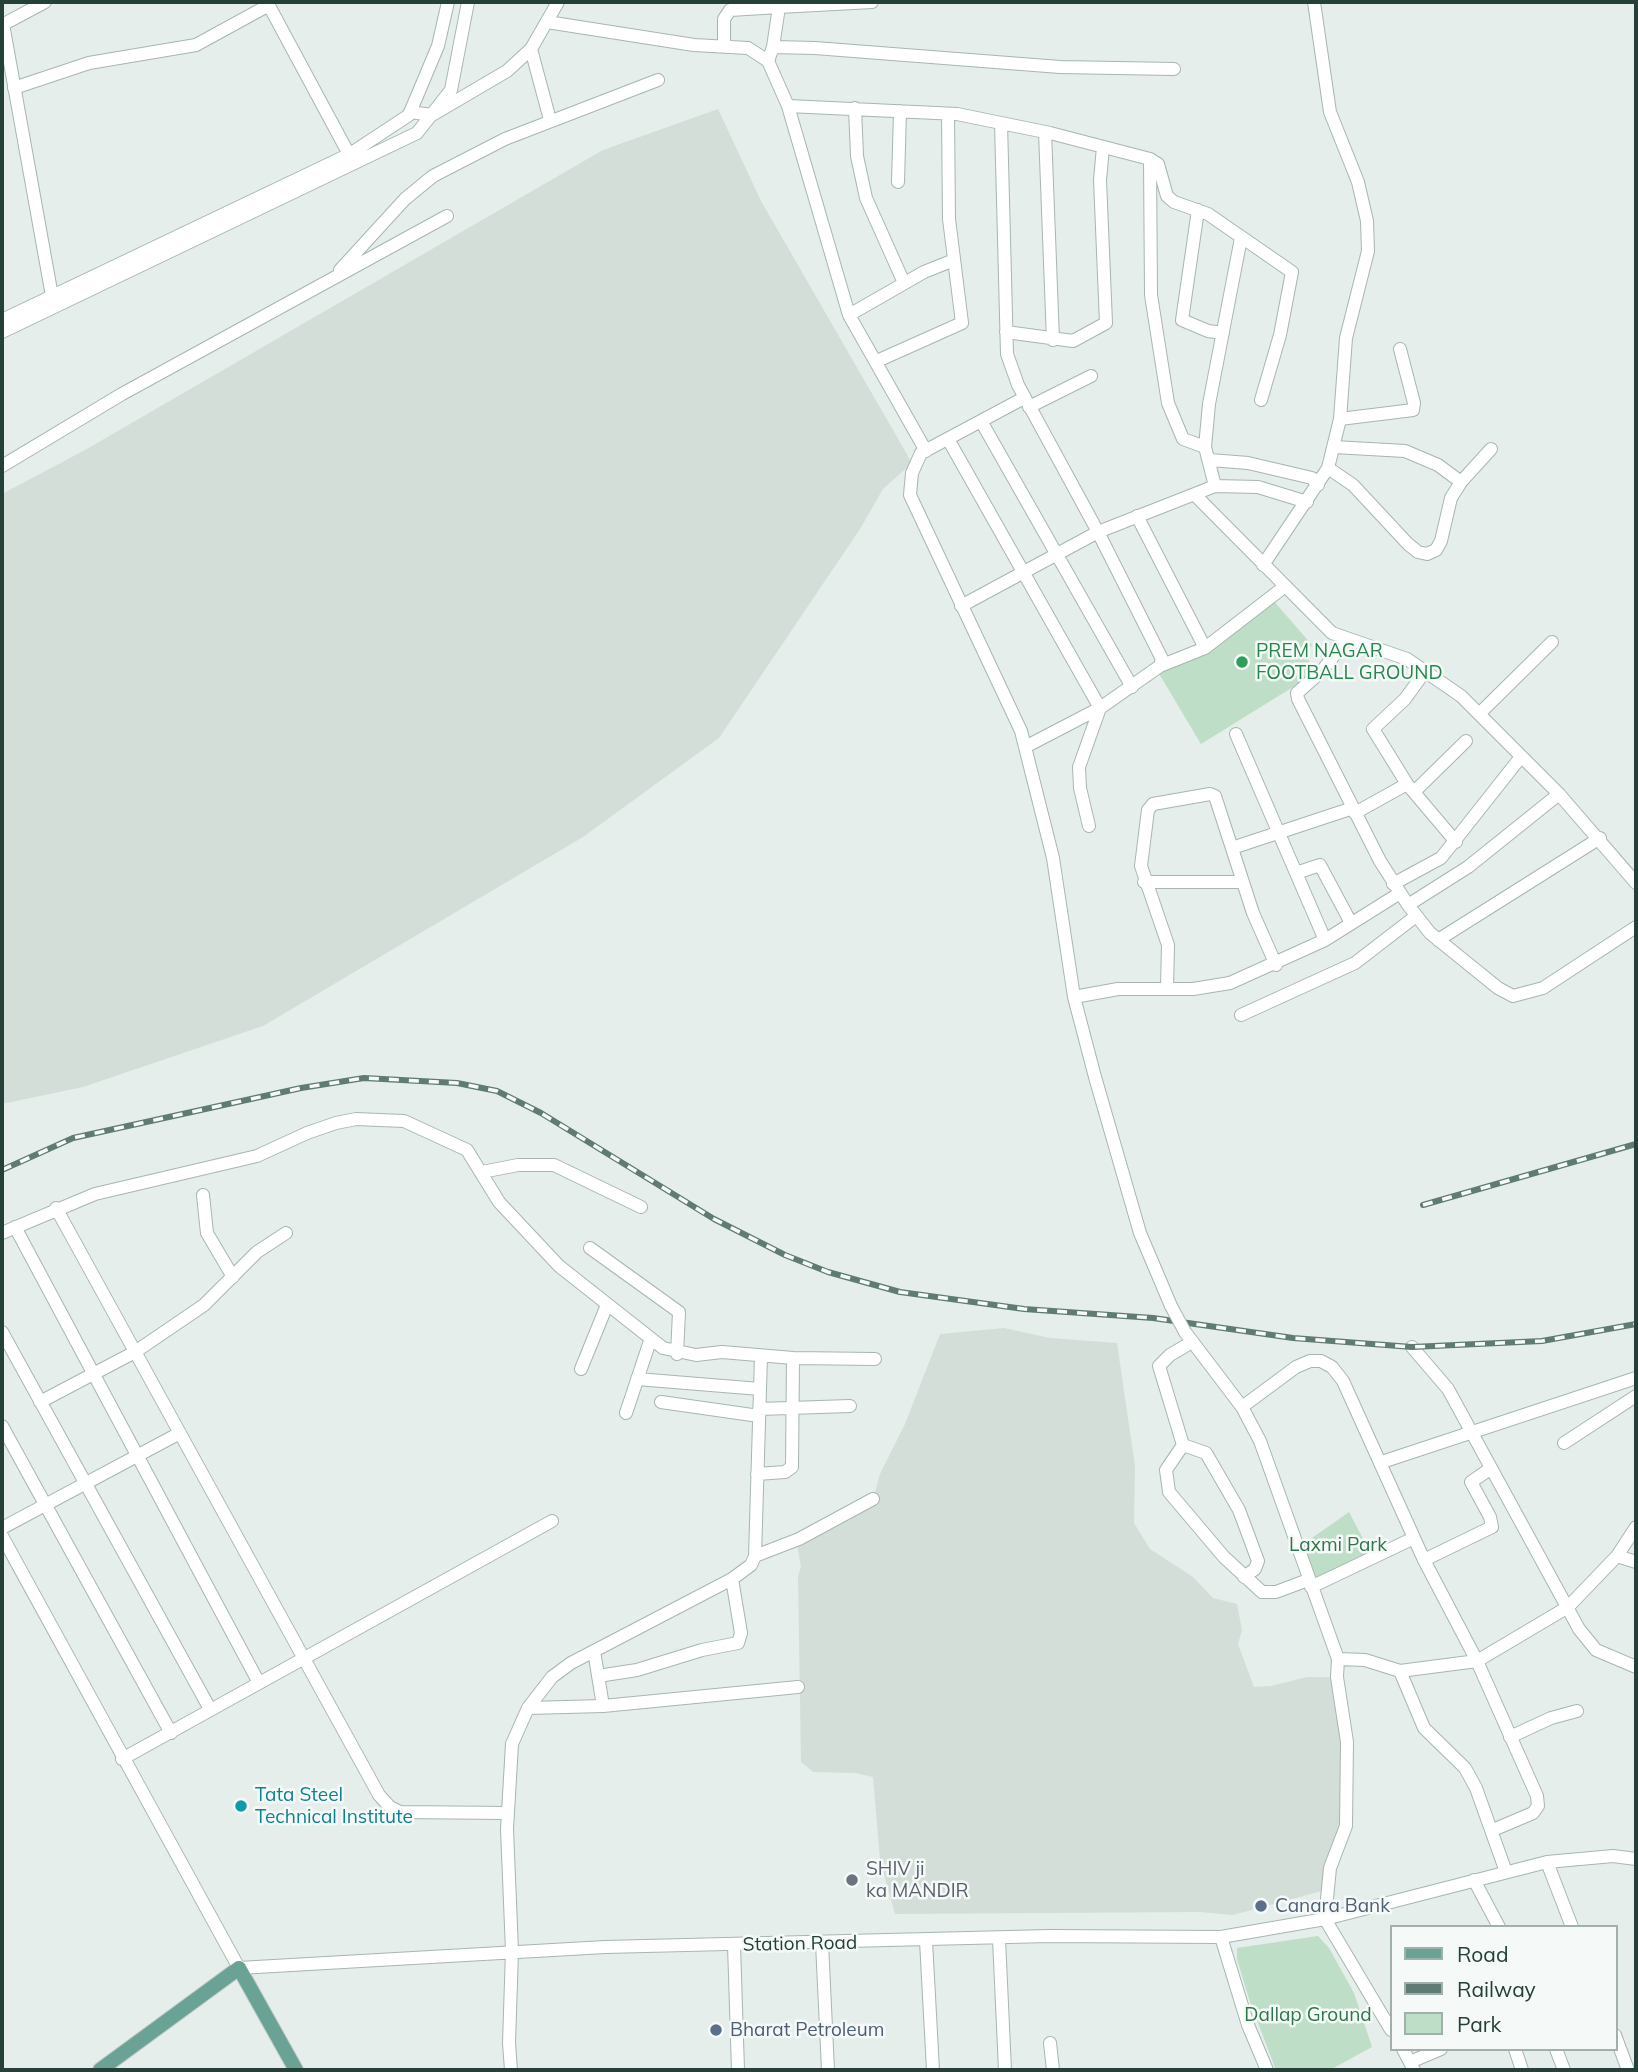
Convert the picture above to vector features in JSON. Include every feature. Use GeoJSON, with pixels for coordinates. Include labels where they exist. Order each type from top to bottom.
{"type":"FeatureCollection","features":[{"type":"Feature","properties":{"kind":"main road"},"geometry":{"type":"LineString","coordinates":[[100,2070],[239,1968],[296,2070]]}},
{"type":"Feature","properties":{"kind":"street"},"geometry":{"type":"LineString","coordinates":[[45,2],[2,25],[52,296]]}},
{"type":"Feature","properties":{"kind":"street"},"geometry":{"type":"LineString","coordinates":[[2,332],[352,159],[410,112],[439,46],[448,2]]}},
{"type":"Feature","properties":{"kind":"street"},"geometry":{"type":"LineString","coordinates":[[2,320],[352,159],[417,134],[452,90],[468,2]]}},
{"type":"Feature","properties":{"kind":"street"},"geometry":{"type":"LineString","coordinates":[[410,112],[432,115],[507,71],[531,49],[558,2]]}},
{"type":"Feature","properties":{"kind":"street"},"geometry":{"type":"LineString","coordinates":[[724,46],[727,13],[742,6],[779,7],[872,2]]}},
{"type":"Feature","properties":{"kind":"street"},"geometry":{"type":"LineString","coordinates":[[1263,565],[1328,468],[1340,419],[1346,338],[1369,238],[1358,182],[1330,112],[1314,2]]}},
{"type":"Feature","properties":{"kind":"street"},"geometry":{"type":"LineString","coordinates":[[14,88],[89,63],[196,45],[268,4],[352,159]]}},
{"type":"Feature","properties":{"kind":"street"},"geometry":{"type":"LineString","coordinates":[[768,61],[774,47],[779,7]]}},
{"type":"Feature","properties":{"kind":"street"},"geometry":{"type":"LineString","coordinates":[[547,22],[694,45],[748,48],[768,61],[788,106],[849,315],[926,451]]}},
{"type":"Feature","properties":{"kind":"street"},"geometry":{"type":"LineString","coordinates":[[774,47],[1060,67],[1174,69]]}},
{"type":"Feature","properties":{"kind":"street"},"geometry":{"type":"LineString","coordinates":[[531,49],[550,120]]}},
{"type":"Feature","properties":{"kind":"street"},"geometry":{"type":"LineString","coordinates":[[330,280],[405,199],[433,176],[505,139],[658,80]]}},
{"type":"Feature","properties":{"kind":"street"},"geometry":{"type":"LineString","coordinates":[[788,106],[948,114],[1045,132],[1150,159],[1158,164],[1167,195],[1174,202],[1209,214],[1241,239],[1292,272],[1280,335],[1261,400]]}},
{"type":"Feature","properties":{"kind":"street"},"geometry":{"type":"LineString","coordinates":[[855,108],[858,156],[866,198],[904,283]]}},
{"type":"Feature","properties":{"kind":"street"},"geometry":{"type":"LineString","coordinates":[[898,182],[900,111]]}},
{"type":"Feature","properties":{"kind":"street"},"geometry":{"type":"LineString","coordinates":[[877,361],[962,323],[949,219],[948,114]]}},
{"type":"Feature","properties":{"kind":"street"},"geometry":{"type":"LineString","coordinates":[[1001,123],[1007,354],[1026,402],[1161,653],[1160,666]]}},
{"type":"Feature","properties":{"kind":"street"},"geometry":{"type":"LineString","coordinates":[[1045,132],[1053,340]]}},
{"type":"Feature","properties":{"kind":"street"},"geometry":{"type":"LineString","coordinates":[[1006,332],[1073,341],[1106,323],[1100,180],[1103,147]]}},
{"type":"Feature","properties":{"kind":"street"},"geometry":{"type":"LineString","coordinates":[[1150,159],[1151,295],[1168,403],[1183,439],[1205,447]]}},
{"type":"Feature","properties":{"kind":"street"},"geometry":{"type":"LineString","coordinates":[[1198,210],[1182,320],[1208,331],[1223,333]]}},
{"type":"Feature","properties":{"kind":"street"},"geometry":{"type":"LineString","coordinates":[[2,466],[122,394],[447,216]]}},
{"type":"Feature","properties":{"kind":"street"},"geometry":{"type":"LineString","coordinates":[[1215,486],[1205,447],[1209,404],[1241,239]]}},
{"type":"Feature","properties":{"kind":"street"},"geometry":{"type":"LineString","coordinates":[[849,315],[904,283],[954,261]]}},
{"type":"Feature","properties":{"kind":"street"},"geometry":{"type":"LineString","coordinates":[[1340,419],[1413,410],[1414,403],[1400,349]]}},
{"type":"Feature","properties":{"kind":"street"},"geometry":{"type":"LineString","coordinates":[[1091,376],[981,421],[920,453],[912,473],[910,495],[1021,731],[1053,858],[1074,997],[1140,1233],[1171,1306],[1189,1337],[1242,1408],[1259,1441],[1338,1659],[1337,1677],[1347,1742],[1346,1826],[1330,1868],[1325,1919],[1390,2028]]}},
{"type":"Feature","properties":{"kind":"street"},"geometry":{"type":"LineString","coordinates":[[981,421],[1132,687]]}},
{"type":"Feature","properties":{"kind":"street"},"geometry":{"type":"LineString","coordinates":[[948,439],[1100,708],[1079,767],[1084,810],[1089,826]]}},
{"type":"Feature","properties":{"kind":"street"},"geometry":{"type":"LineString","coordinates":[[1334,447],[1405,451],[1438,465],[1461,482]]}},
{"type":"Feature","properties":{"kind":"street"},"geometry":{"type":"LineString","coordinates":[[1328,468],[1353,485],[1408,544],[1418,552],[1427,554],[1436,550],[1441,541],[1451,498],[1461,482],[1491,449]]}},
{"type":"Feature","properties":{"kind":"street"},"geometry":{"type":"LineString","coordinates":[[1210,460],[1260,466],[1312,478],[1318,485]]}},
{"type":"Feature","properties":{"kind":"street"},"geometry":{"type":"LineString","coordinates":[[961,606],[1058,556],[1098,532],[1215,486],[1258,487],[1307,502]]}},
{"type":"Feature","properties":{"kind":"street"},"geometry":{"type":"LineString","coordinates":[[1195,495],[1322,624],[1346,639],[1407,659],[1426,670],[1479,714],[1600,838],[1636,883]]}},
{"type":"Feature","properties":{"kind":"street"},"geometry":{"type":"LineString","coordinates":[[1137,516],[1205,648]]}},
{"type":"Feature","properties":{"kind":"street"},"geometry":{"type":"LineString","coordinates":[[1025,747],[1100,708],[1160,666],[1205,648],[1284,587]]}},
{"type":"Feature","properties":{"kind":"street"},"geometry":{"type":"LineString","coordinates":[[1346,639],[1322,671],[1297,693],[1354,811],[1397,888],[1416,916],[1438,940],[1497,988],[1513,996],[1543,988],[1634,934]]}},
{"type":"Feature","properties":{"kind":"street"},"geometry":{"type":"LineString","coordinates":[[1479,714],[1552,642]]}},
{"type":"Feature","properties":{"kind":"street"},"geometry":{"type":"LineString","coordinates":[[1426,670],[1405,699],[1373,729],[1411,788],[1456,842]]}},
{"type":"Feature","properties":{"kind":"street"},"geometry":{"type":"LineString","coordinates":[[1236,734],[1325,940]]}},
{"type":"Feature","properties":{"kind":"street"},"geometry":{"type":"LineString","coordinates":[[1232,848],[1354,811],[1411,788],[1466,741]]}},
{"type":"Feature","properties":{"kind":"street"},"geometry":{"type":"LineString","coordinates":[[1074,997],[1118,989],[1193,989],[1230,984],[1325,940],[1428,867],[1456,842],[1520,758]]}},
{"type":"Feature","properties":{"kind":"street"},"geometry":{"type":"LineString","coordinates":[[1167,988],[1168,945],[1144,882],[1142,851],[1148,810],[1153,804],[1210,794],[1215,796],[1243,882],[1276,965]]}},
{"type":"Feature","properties":{"kind":"street"},"geometry":{"type":"LineString","coordinates":[[1408,905],[1468,867],[1559,794]]}},
{"type":"Feature","properties":{"kind":"street"},"geometry":{"type":"LineString","coordinates":[[1438,940],[1600,838]]}},
{"type":"Feature","properties":{"kind":"street"},"geometry":{"type":"LineString","coordinates":[[1296,873],[1320,865],[1351,923]]}},
{"type":"Feature","properties":{"kind":"street"},"geometry":{"type":"LineString","coordinates":[[1144,882],[1243,882]]}},
{"type":"Feature","properties":{"kind":"street"},"geometry":{"type":"LineString","coordinates":[[1241,1015],[1356,963],[1416,916]]}},
{"type":"Feature","properties":{"kind":"street"},"geometry":{"type":"LineString","coordinates":[[2,1233],[56,1208],[95,1194],[257,1156],[307,1133],[356,1119],[404,1121],[467,1150],[499,1202],[559,1266],[650,1340],[677,1354],[722,1352],[793,1358],[875,1359]]}},
{"type":"Feature","properties":{"kind":"street"},"geometry":{"type":"LineString","coordinates":[[482,1172],[518,1165],[554,1165],[641,1208]]}},
{"type":"Feature","properties":{"kind":"street"},"geometry":{"type":"LineString","coordinates":[[203,1195],[207,1233],[233,1277]]}},
{"type":"Feature","properties":{"kind":"street"},"geometry":{"type":"LineString","coordinates":[[56,1208],[379,1795],[390,1807],[411,1812],[507,1813]]}},
{"type":"Feature","properties":{"kind":"street"},"geometry":{"type":"LineString","coordinates":[[15,1227],[259,1683]]}},
{"type":"Feature","properties":{"kind":"street"},"geometry":{"type":"LineString","coordinates":[[40,1402],[135,1352],[204,1305],[257,1252],[286,1233]]}},
{"type":"Feature","properties":{"kind":"street"},"geometry":{"type":"LineString","coordinates":[[590,1248],[675,1307],[681,1318],[677,1354]]}},
{"type":"Feature","properties":{"kind":"street"},"geometry":{"type":"LineString","coordinates":[[581,1369],[607,1305]]}},
{"type":"Feature","properties":{"kind":"street"},"geometry":{"type":"LineString","coordinates":[[2,1332],[210,1709]]}},
{"type":"Feature","properties":{"kind":"street"},"geometry":{"type":"LineString","coordinates":[[1183,1445],[1159,1366],[1189,1337]]}},
{"type":"Feature","properties":{"kind":"street"},"geometry":{"type":"LineString","coordinates":[[626,1413],[650,1340]]}},
{"type":"Feature","properties":{"kind":"street"},"geometry":{"type":"LineString","coordinates":[[1412,1347],[1448,1389],[1579,1629],[1596,1650],[1636,1668]]}},
{"type":"Feature","properties":{"kind":"street"},"geometry":{"type":"LineString","coordinates":[[511,2070],[509,2043],[512,1951],[507,1813],[512,1744],[528,1708],[552,1677],[594,1651],[732,1579],[751,1564],[755,1556],[761,1356]]}},
{"type":"Feature","properties":{"kind":"street"},"geometry":{"type":"LineString","coordinates":[[757,1474],[785,1472],[792,1468],[793,1358]]}},
{"type":"Feature","properties":{"kind":"street"},"geometry":{"type":"LineString","coordinates":[[1242,1408],[1296,1367],[1310,1361],[1321,1361],[1332,1367],[1343,1381],[1382,1462],[1424,1560],[1477,1661],[1537,1797],[1538,1806],[1533,1813],[1493,1830]]}},
{"type":"Feature","properties":{"kind":"street"},"geometry":{"type":"LineString","coordinates":[[1382,1462],[1636,1378]]}},
{"type":"Feature","properties":{"kind":"street"},"geometry":{"type":"LineString","coordinates":[[636,1379],[760,1389]]}},
{"type":"Feature","properties":{"kind":"street"},"geometry":{"type":"LineString","coordinates":[[1564,1443],[1636,1396]]}},
{"type":"Feature","properties":{"kind":"street"},"geometry":{"type":"LineString","coordinates":[[662,1402],[759,1413],[794,1407],[850,1405]]}},
{"type":"Feature","properties":{"kind":"street"},"geometry":{"type":"LineString","coordinates":[[2,1426],[171,1732]]}},
{"type":"Feature","properties":{"kind":"street"},"geometry":{"type":"LineString","coordinates":[[2,1528],[178,1434]]}},
{"type":"Feature","properties":{"kind":"street"},"geometry":{"type":"LineString","coordinates":[[1183,1445],[1206,1453],[1239,1510],[1258,1561],[1255,1569],[1244,1577]]}},
{"type":"Feature","properties":{"kind":"street"},"geometry":{"type":"LineString","coordinates":[[1183,1445],[1166,1470],[1169,1492],[1191,1521],[1244,1577],[1262,1592],[1270,1594],[1309,1584],[1414,1538]]}},
{"type":"Feature","properties":{"kind":"street"},"geometry":{"type":"LineString","coordinates":[[1424,1560],[1492,1527],[1490,1517],[1471,1482],[1490,1469]]}},
{"type":"Feature","properties":{"kind":"street"},"geometry":{"type":"LineString","coordinates":[[755,1556],[799,1539],[873,1499]]}},
{"type":"Feature","properties":{"kind":"street"},"geometry":{"type":"LineString","coordinates":[[122,1759],[552,1521]]}},
{"type":"Feature","properties":{"kind":"street"},"geometry":{"type":"LineString","coordinates":[[1338,1659],[1365,1660],[1400,1671],[1477,1661],[1568,1607],[1617,1556],[1636,1527]]}},
{"type":"Feature","properties":{"kind":"street"},"geometry":{"type":"LineString","coordinates":[[2,1536],[239,1968]]}},
{"type":"Feature","properties":{"kind":"street"},"geometry":{"type":"LineString","coordinates":[[1617,1556],[1636,1562]]}},
{"type":"Feature","properties":{"kind":"street"},"geometry":{"type":"LineString","coordinates":[[598,1676],[636,1670],[702,1650],[738,1643],[741,1633],[732,1579]]}},
{"type":"Feature","properties":{"kind":"street"},"geometry":{"type":"LineString","coordinates":[[594,1651],[603,1706]]}},
{"type":"Feature","properties":{"kind":"street"},"geometry":{"type":"LineString","coordinates":[[1400,1671],[1424,1728],[1465,1768],[1493,1830],[1506,1872]]}},
{"type":"Feature","properties":{"kind":"street"},"geometry":{"type":"LineString","coordinates":[[528,1708],[603,1706],[799,1687]]}},
{"type":"Feature","properties":{"kind":"street"},"geometry":{"type":"LineString","coordinates":[[1510,1737],[1551,1718],[1577,1711]]}},
{"type":"Feature","properties":{"kind":"street","name":"Station Road"},"geometry":{"type":"LineString","coordinates":[[239,1968],[512,1951],[999,1939],[1221,1937],[1325,1919],[1547,1862],[1613,1856],[1636,1859]]}},
{"type":"Feature","properties":{"kind":"street"},"geometry":{"type":"LineString","coordinates":[[1547,1862],[1571,1925]]}},
{"type":"Feature","properties":{"kind":"street"},"geometry":{"type":"LineString","coordinates":[[1474,1880],[1498,1925]]}},
{"type":"Feature","properties":{"kind":"street"},"geometry":{"type":"LineString","coordinates":[[1221,1937],[1248,2025],[1267,2070]]}},
{"type":"Feature","properties":{"kind":"street"},"geometry":{"type":"LineString","coordinates":[[999,1939],[1004,2070]]}},
{"type":"Feature","properties":{"kind":"street"},"geometry":{"type":"LineString","coordinates":[[926,1941],[933,2070]]}},
{"type":"Feature","properties":{"kind":"street"},"geometry":{"type":"LineString","coordinates":[[822,1944],[828,2070]]}},
{"type":"Feature","properties":{"kind":"street"},"geometry":{"type":"LineString","coordinates":[[734,1945],[738,2070]]}},
{"type":"Feature","properties":{"kind":"street"},"geometry":{"type":"LineString","coordinates":[[1617,2040],[1628,2070]]}},
{"type":"Feature","properties":{"kind":"street"},"geometry":{"type":"LineString","coordinates":[[1050,2043],[1053,2070]]}},
{"type":"Feature","properties":{"kind":"street"},"geometry":{"type":"LineString","coordinates":[[1412,2066],[1438,2051]]}},
{"type":"Feature","properties":{"kind":"street"},"geometry":{"type":"LineString","coordinates":[[1516,2051],[1522,2070]]}},
{"type":"Feature","properties":{"kind":"street"},"geometry":{"type":"LineString","coordinates":[[1557,2051],[1564,2070]]}},
{"type":"Feature","properties":{"kind":"shaded area"},"geometry":{"type":"Polygon","coordinates":[[[718,109],[761,201],[912,463],[883,489],[860,529],[719,738],[583,837],[263,1026],[83,1087],[2,1104],[2,494],[85,450],[603,150],[718,109]]]}},
{"type":"Feature","properties":{"kind":"shaded area"},"geometry":{"type":"Polygon","coordinates":[[[1004,1328],[1050,1338],[1117,1343],[1135,1466],[1134,1523],[1150,1549],[1193,1577],[1213,1598],[1237,1604],[1242,1630],[1238,1644],[1254,1687],[1271,1686],[1307,1677],[1337,1677],[1347,1802],[1327,1886],[1322,1891],[1233,1915],[1200,1912],[895,1914],[880,1860],[873,1777],[855,1773],[813,1772],[801,1762],[798,1576],[801,1567],[796,1538],[874,1496],[880,1474],[905,1424],[940,1334],[1004,1328]]]}},
{"type":"Feature","properties":{"kind":"green space","name":"PREM NAGAR FOOTBALL GROUND"},"geometry":{"type":"Polygon","coordinates":[[[1272,599],[1312,645],[1306,652],[1314,674],[1201,744],[1158,672],[1272,599]]]}},
{"type":"Feature","properties":{"kind":"green space","name":"Laxmi Park"},"geometry":{"type":"Polygon","coordinates":[[[1349,1512],[1370,1552],[1312,1580],[1299,1547],[1349,1512]]]}},
{"type":"Feature","properties":{"kind":"green space","name":"Dallap Ground"},"geometry":{"type":"Polygon","coordinates":[[[1318,1936],[1329,1948],[1354,1993],[1372,2047],[1330,2070],[1276,2070],[1250,2002],[1237,1959],[1237,1948],[1318,1936]]]}},
{"type":"Feature","properties":{"kind":"railway"},"geometry":{"type":"LineString","coordinates":[[2,1170],[73,1138],[301,1088],[364,1078],[457,1083],[497,1091],[541,1113],[714,1219],[785,1255],[828,1272],[900,1292],[1024,1309],[1153,1318],[1293,1338],[1412,1347],[1542,1341],[1636,1324]]}},
{"type":"Feature","properties":{"kind":"railway"},"geometry":{"type":"LineString","coordinates":[[1423,1205],[1636,1144]]}},
{"type":"Feature","properties":{"kind":"place","name":"PREM NAGAR FOOTBALL GROUND"},"geometry":{"type":"Point","coordinates":[1242,662]}},
{"type":"Feature","properties":{"kind":"place","name":"Tata Steel Technical Institute"},"geometry":{"type":"Point","coordinates":[241,1806]}},
{"type":"Feature","properties":{"kind":"place","name":"SHIV ji ka MANDIR"},"geometry":{"type":"Point","coordinates":[852,1880]}},
{"type":"Feature","properties":{"kind":"place","name":"Canara Bank"},"geometry":{"type":"Point","coordinates":[1261,1906]}},
{"type":"Feature","properties":{"kind":"place","name":"Bharat Petroleum"},"geometry":{"type":"Point","coordinates":[716,2030]}}]}
